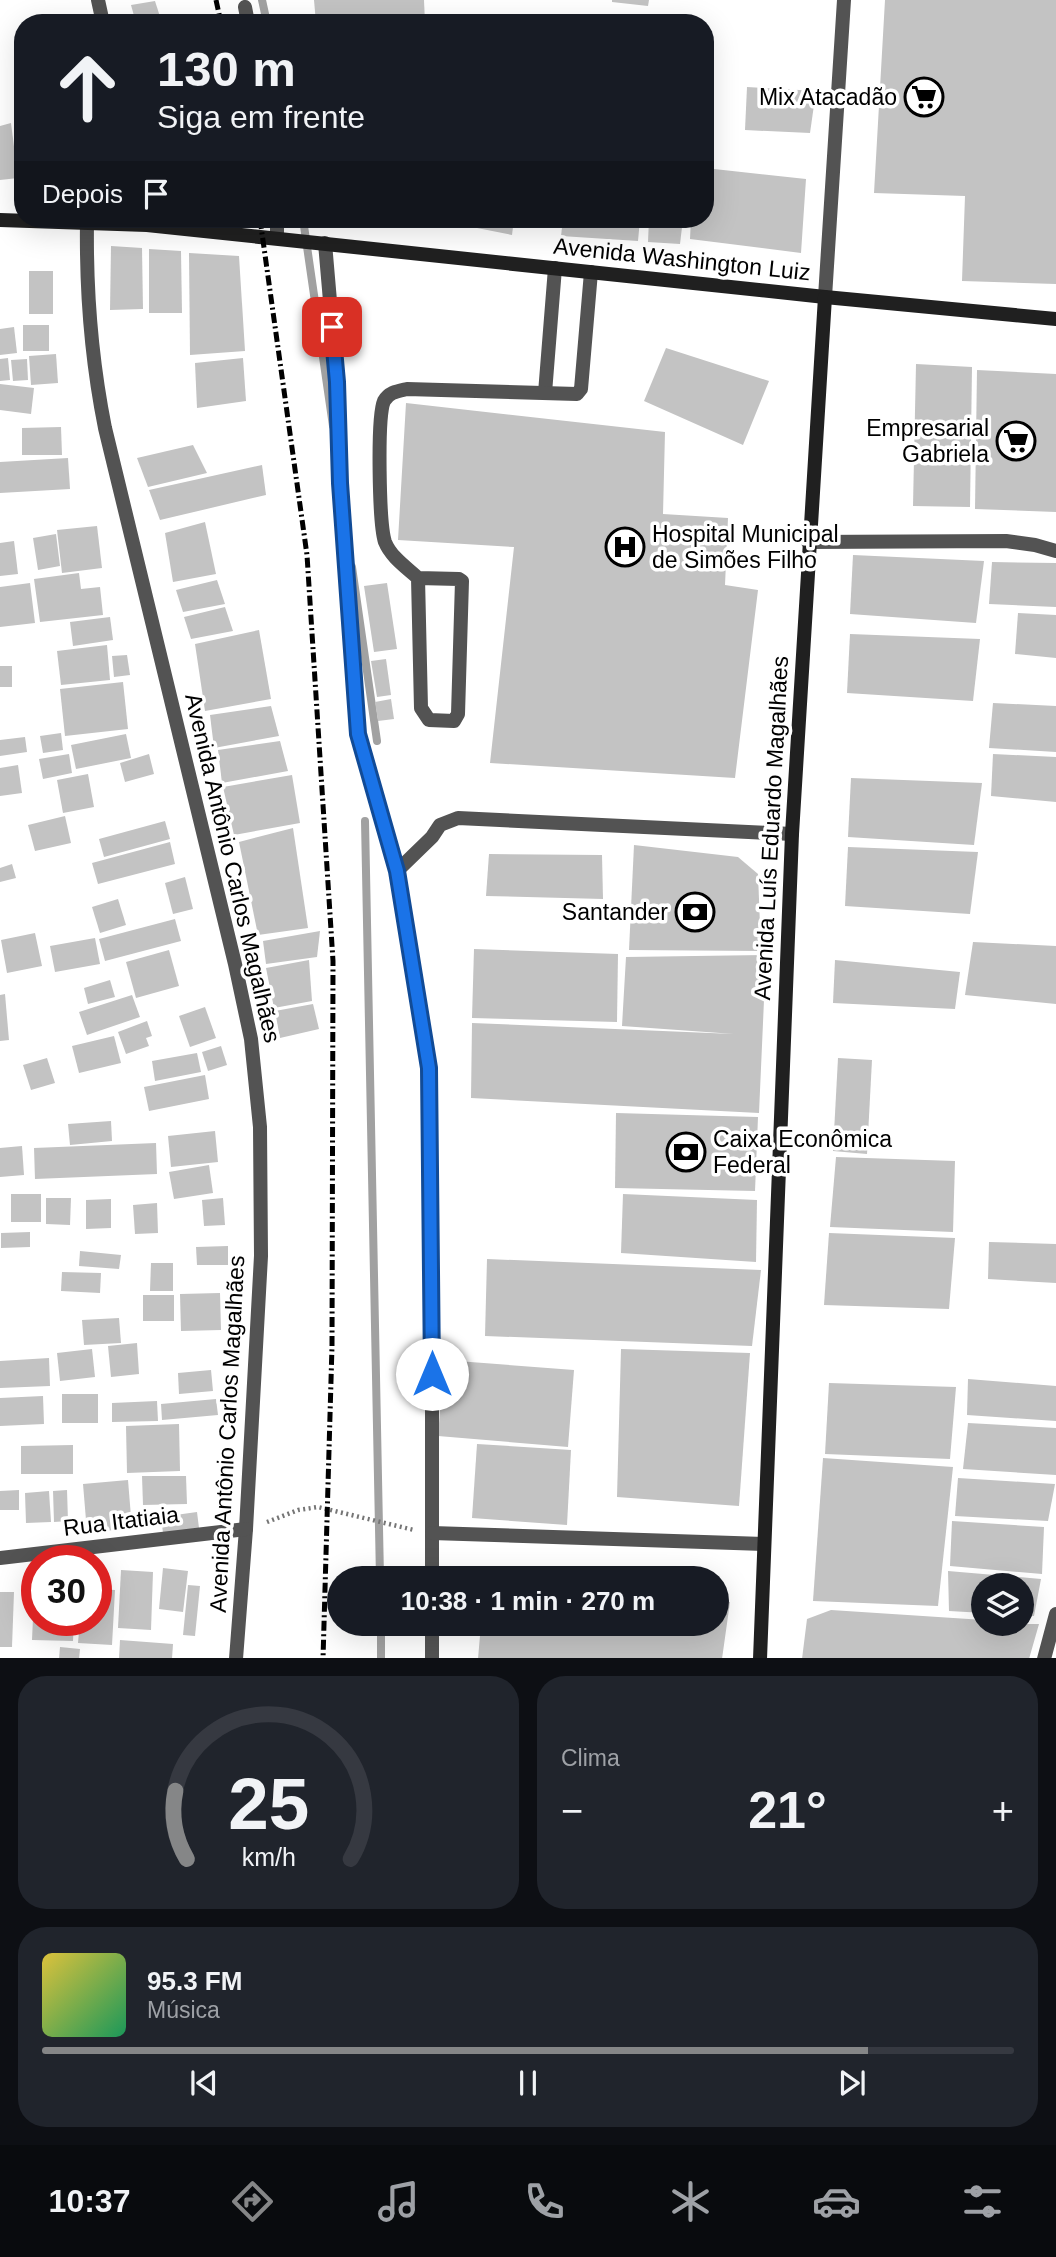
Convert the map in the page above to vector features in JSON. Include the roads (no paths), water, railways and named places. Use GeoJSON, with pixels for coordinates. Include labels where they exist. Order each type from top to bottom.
{"type":"FeatureCollection","features":[{"type":"Feature","properties":{"kind":"main road","name":"Avenida Washington Luiz"},"geometry":{"type":"LineString","coordinates":[[194,228],[825,297],[1056,319]]}},
{"type":"Feature","properties":{"kind":"main road","name":"Avenida Luís Eduardo Magalhães"},"geometry":{"type":"LineString","coordinates":[[760,1658],[792,834],[825,297]]}},
{"type":"Feature","properties":{"kind":"street","name":"Avenida Luís Eduardo Magalhães"},"geometry":{"type":"LineString","coordinates":[[825,297],[844,0]]}},
{"type":"Feature","properties":{"kind":"street"},"geometry":{"type":"LineString","coordinates":[[245,7],[246,14]]}},
{"type":"Feature","properties":{"kind":"street","name":"Avenida Antônio Carlos Magalhães"},"geometry":{"type":"LineString","coordinates":[[87,228],[88,322],[104,428],[232,951],[251,1039],[260,1128],[261,1256],[236,1658]]}},
{"type":"Feature","properties":{"kind":"street"},"geometry":{"type":"LineString","coordinates":[[274,238],[275,228]]}},
{"type":"Feature","properties":{"kind":"street"},"geometry":{"type":"LineString","coordinates":[[319,243],[337,382],[340,483],[358,734],[397,871],[429,1068],[432,1566]]}},
{"type":"Feature","properties":{"kind":"street"},"geometry":{"type":"LineString","coordinates":[[545,393],[555,268]]}},
{"type":"Feature","properties":{"kind":"street"},"geometry":{"type":"LineString","coordinates":[[418,578],[421,708],[429,720],[454,721],[458,714],[462,581],[418,578],[389,549],[382,528],[380,414],[388,396],[395,391],[407,389],[577,394],[581,389],[591,272]]}},
{"type":"Feature","properties":{"kind":"street"},"geometry":{"type":"LineString","coordinates":[[808,542],[1006,541],[1056,551]]}},
{"type":"Feature","properties":{"kind":"street"},"geometry":{"type":"LineString","coordinates":[[397,871],[432,837],[440,825],[458,818],[792,834]]}},
{"type":"Feature","properties":{"kind":"street","name":"Rua Itatiaia"},"geometry":{"type":"LineString","coordinates":[[0,1558],[246,1529]]}},
{"type":"Feature","properties":{"kind":"street"},"geometry":{"type":"LineString","coordinates":[[432,1533],[764,1544]]}},
{"type":"Feature","properties":{"kind":"street"},"geometry":{"type":"LineString","coordinates":[[1044,1658],[1056,1614]]}},
{"type":"Feature","properties":{"kind":"street"},"geometry":{"type":"LineString","coordinates":[[432,1636],[432,1658]]}},
{"type":"Feature","properties":{"kind":"waterway"},"geometry":{"type":"LineString","coordinates":[[262,0],[265,14]]}},
{"type":"Feature","properties":{"kind":"waterway"},"geometry":{"type":"LineString","coordinates":[[304,228],[333,426]]}},
{"type":"Feature","properties":{"kind":"waterway"},"geometry":{"type":"LineString","coordinates":[[352,567],[377,741]]}},
{"type":"Feature","properties":{"kind":"waterway"},"geometry":{"type":"LineString","coordinates":[[365,821],[380,1566]]}},
{"type":"Feature","properties":{"kind":"waterway"},"geometry":{"type":"LineString","coordinates":[[381,1636],[381,1658]]}},
{"type":"Feature","properties":{"kind":"railway"},"geometry":{"type":"LineString","coordinates":[[216,0],[219,14]]}},
{"type":"Feature","properties":{"kind":"railway"},"geometry":{"type":"LineString","coordinates":[[261,228],[307,555],[333,961],[332,1346],[323,1658]]}},
{"type":"Feature","properties":{"kind":"place","name":"Mix Atacadão"},"geometry":{"type":"Point","coordinates":[924,97]}},
{"type":"Feature","properties":{"kind":"place","name":"Empresarial Gabriela"},"geometry":{"type":"Point","coordinates":[1016,441]}},
{"type":"Feature","properties":{"kind":"place","name":"Hospital Municipal de Simões Filho"},"geometry":{"type":"Point","coordinates":[625,547]}},
{"type":"Feature","properties":{"kind":"place","name":"Santander"},"geometry":{"type":"Point","coordinates":[695,912]}},
{"type":"Feature","properties":{"kind":"place","name":"Caixa Econômica Federal"},"geometry":{"type":"Point","coordinates":[686,1152]}}]}
